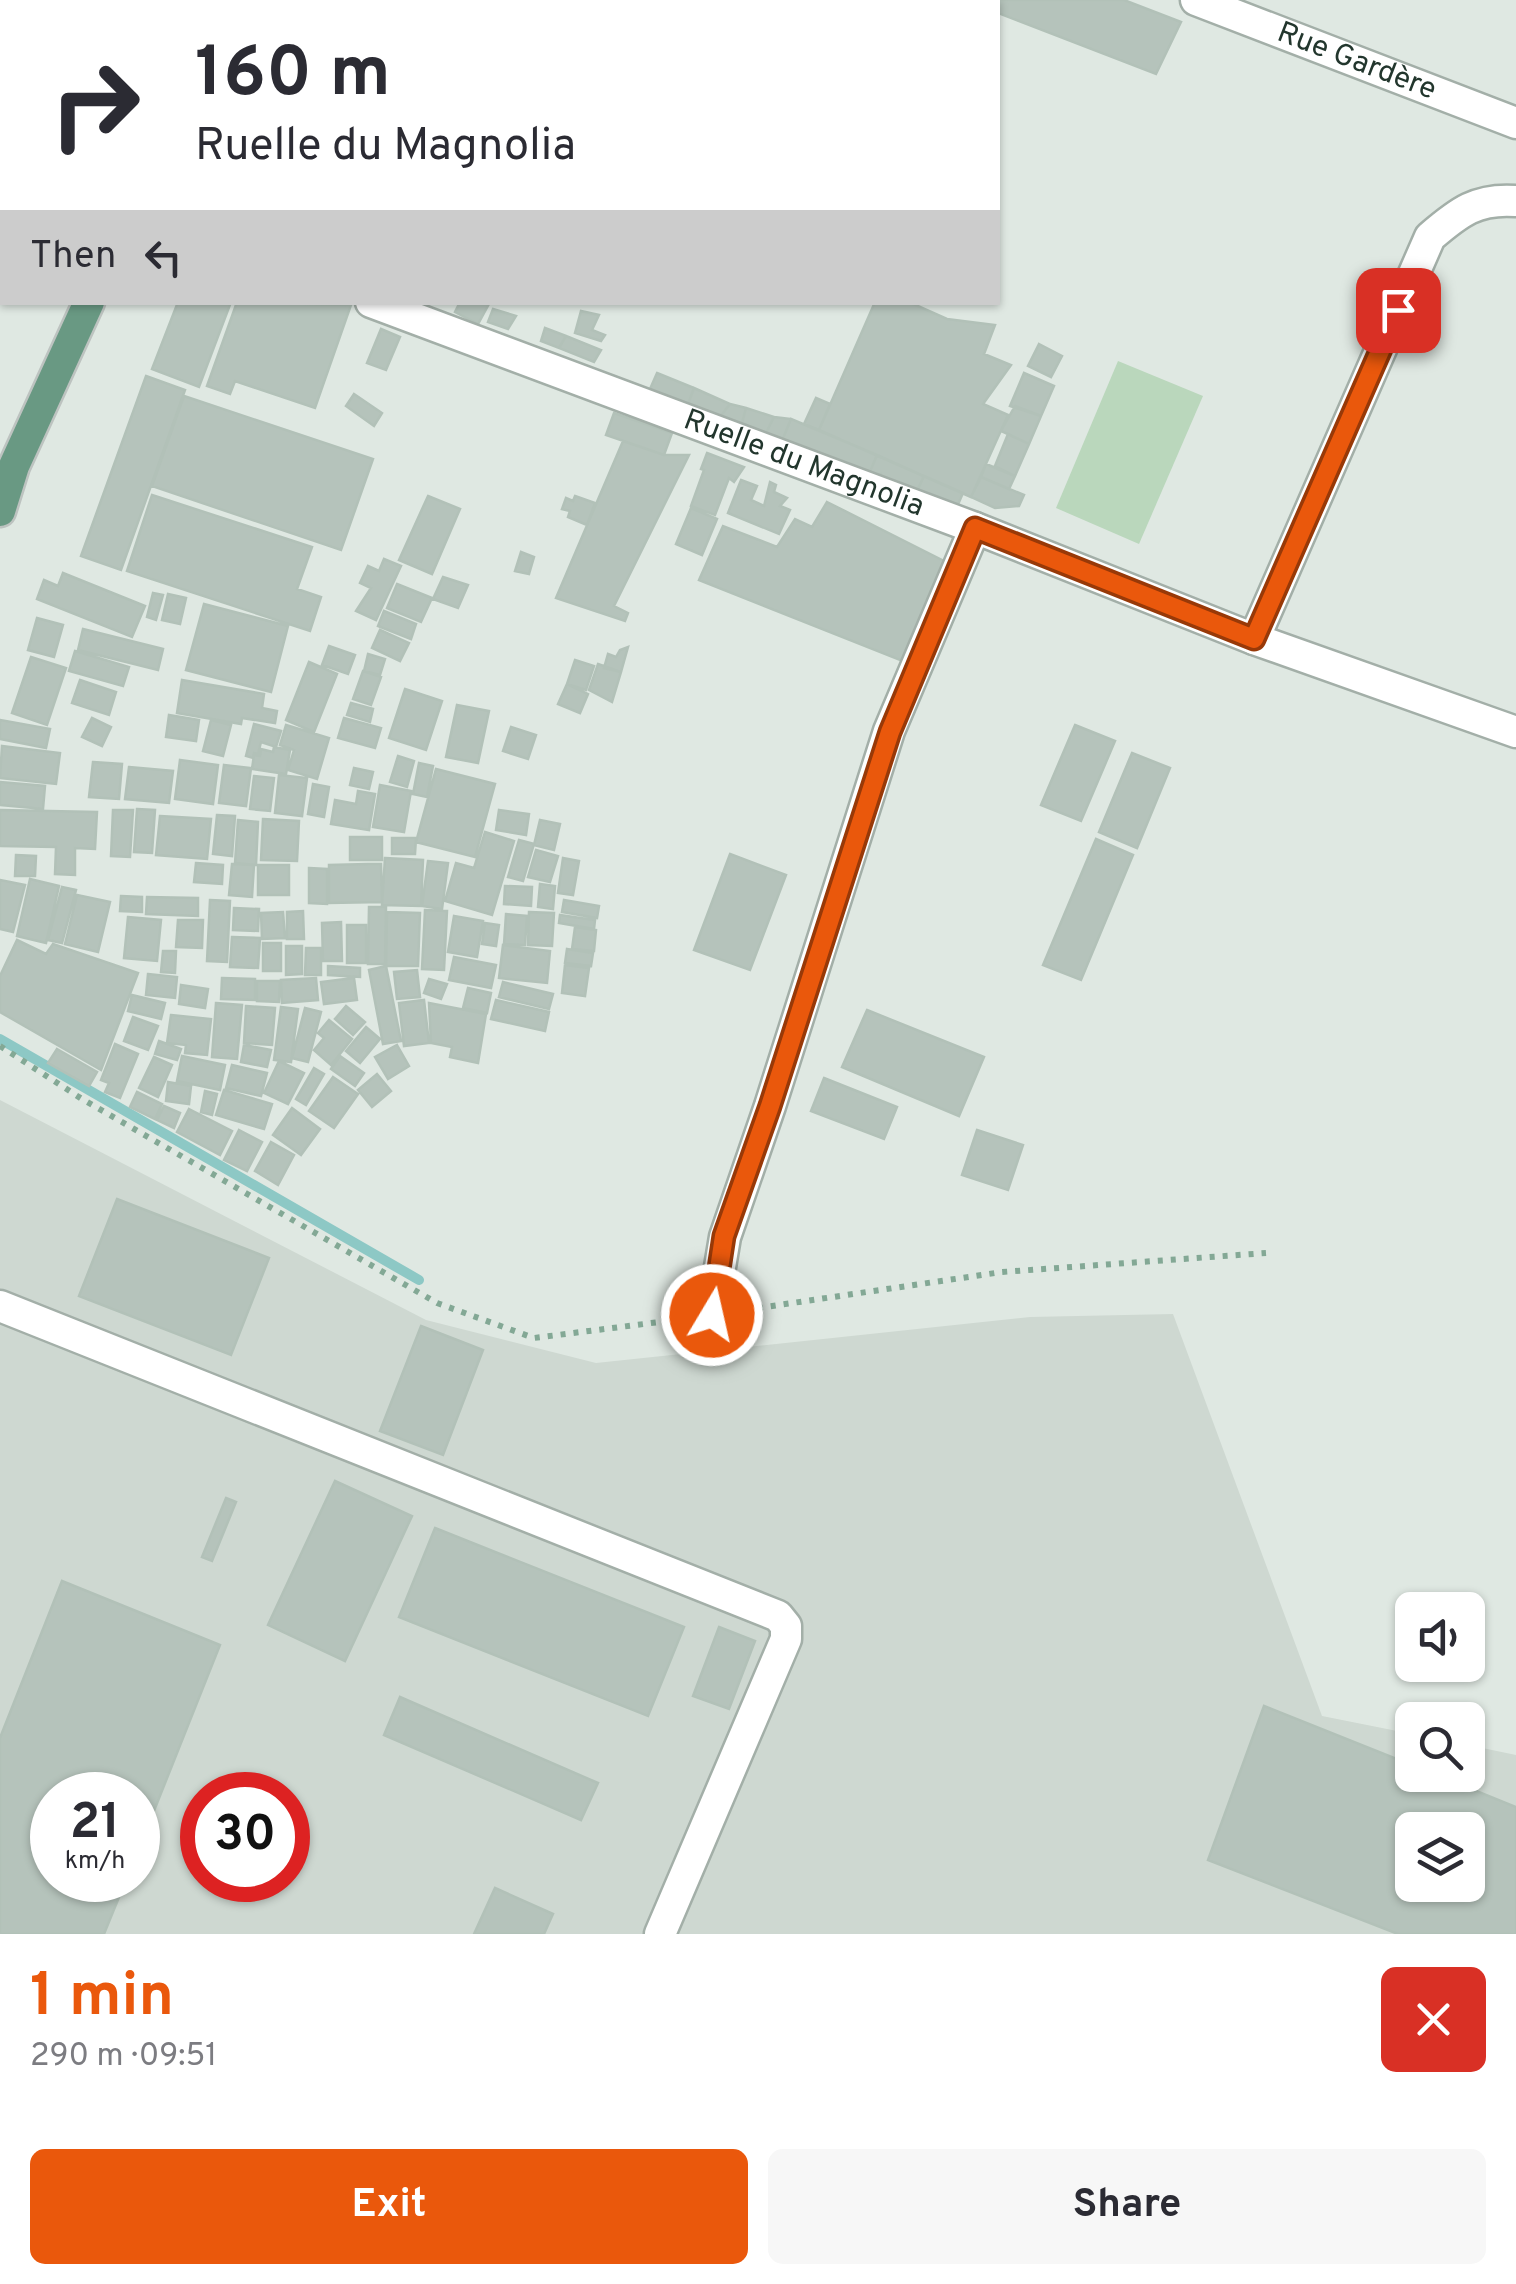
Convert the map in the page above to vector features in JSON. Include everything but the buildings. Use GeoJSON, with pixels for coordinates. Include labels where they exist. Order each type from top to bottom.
{"type":"FeatureCollection","features":[{"type":"Feature","properties":{"kind":"main road"},"geometry":{"type":"LineString","coordinates":[[0,511],[7,466],[88,305]]}},
{"type":"Feature","properties":{"kind":"street","name":"Rue Gardère"},"geometry":{"type":"LineString","coordinates":[[1196,0],[1516,123]]}},
{"type":"Feature","properties":{"kind":"street"},"geometry":{"type":"LineString","coordinates":[[1254,639],[1430,236],[1462,209],[1498,199],[1516,200]]}},
{"type":"Feature","properties":{"kind":"street","name":"Ruelle du Magnolia"},"geometry":{"type":"LineString","coordinates":[[379,305],[975,528],[1254,639],[1516,732]]}},
{"type":"Feature","properties":{"kind":"street"},"geometry":{"type":"LineString","coordinates":[[712,1315],[724,1236],[770,1106],[890,732],[975,528]]}},
{"type":"Feature","properties":{"kind":"street"},"geometry":{"type":"LineString","coordinates":[[0,1306],[778,1616],[786,1626],[786,1639],[660,1934]]}},
{"type":"Feature","properties":{"kind":"path"},"geometry":{"type":"LineString","coordinates":[[0,1046],[82,1099],[437,1303],[534,1338],[1002,1272],[1266,1253]]}},
{"type":"Feature","properties":{"kind":"shaded area"},"geometry":{"type":"Polygon","coordinates":[[[0,1100],[426,1320],[596,1363],[1030,1317],[1173,1314],[1322,1716],[1395,1731],[1395,1792],[1485,1792],[1485,1749],[1516,1755],[1516,1934],[0,1934],[0,1100]]]}},
{"type":"Feature","properties":{"kind":"green space"},"geometry":{"type":"Polygon","coordinates":[[[1118,361],[1203,396],[1139,544],[1056,508],[1118,361]]]}},
{"type":"Feature","properties":{"kind":"waterway"},"geometry":{"type":"LineString","coordinates":[[0,1039],[419,1280]]}},
{"type":"Feature","properties":{"kind":"route"},"geometry":{"type":"LineString","coordinates":[[712,1315],[724,1236],[770,1106],[890,732],[975,528],[1254,639],[1398,310]]}}]}
